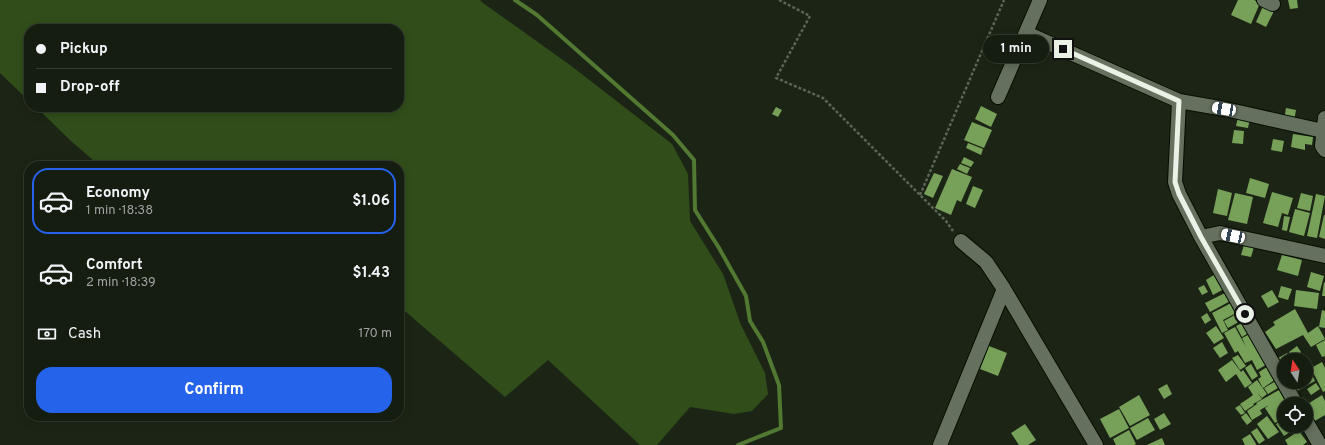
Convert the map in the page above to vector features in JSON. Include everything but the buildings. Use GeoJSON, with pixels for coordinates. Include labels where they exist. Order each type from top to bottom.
{"type":"FeatureCollection","features":[{"type":"Feature","properties":{"kind":"street"},"geometry":{"type":"LineString","coordinates":[[998,97],[1040,0]]}},
{"type":"Feature","properties":{"kind":"street"},"geometry":{"type":"LineString","coordinates":[[1026,33],[1179,101],[1324,124],[1322,146],[1325,150]]}},
{"type":"Feature","properties":{"kind":"street"},"geometry":{"type":"LineString","coordinates":[[1179,101],[1175,182],[1179,194],[1201,237],[1292,397]]}},
{"type":"Feature","properties":{"kind":"street"},"geometry":{"type":"LineString","coordinates":[[1201,237],[1220,234],[1325,256]]}},
{"type":"Feature","properties":{"kind":"street"},"geometry":{"type":"LineString","coordinates":[[961,241],[986,262],[1004,289],[1096,445]]}},
{"type":"Feature","properties":{"kind":"street"},"geometry":{"type":"LineString","coordinates":[[940,445],[1004,289]]}},
{"type":"Feature","properties":{"kind":"street"},"geometry":{"type":"LineString","coordinates":[[1313,433],[1320,445]]}},
{"type":"Feature","properties":{"kind":"path"},"geometry":{"type":"LineString","coordinates":[[779,0],[810,16],[776,78],[823,98],[946,221],[961,241]]}},
{"type":"Feature","properties":{"kind":"path"},"geometry":{"type":"LineString","coordinates":[[920,195],[1004,0]]}},
{"type":"Feature","properties":{"kind":"green space"},"geometry":{"type":"Polygon","coordinates":[[[0,0],[480,0],[570,65],[672,144],[688,174],[690,221],[723,274],[741,325],[765,373],[768,394],[752,411],[734,414],[690,407],[657,445],[640,445],[548,360],[505,397],[404,310],[404,161],[94,161],[41,112],[404,112],[404,24],[24,24],[24,96],[0,73],[0,0]]]}},
{"type":"Feature","properties":{"kind":"waterway"},"geometry":{"type":"LineString","coordinates":[[515,0],[537,15],[673,135],[694,160],[695,210],[719,248],[746,296],[750,321],[763,342],[779,385],[781,428],[738,445]]}},
{"type":"Feature","properties":{"kind":"route"},"geometry":{"type":"LineString","coordinates":[[1063,49],[1179,101],[1175,182],[1179,194],[1201,237],[1245,314]]}}]}
